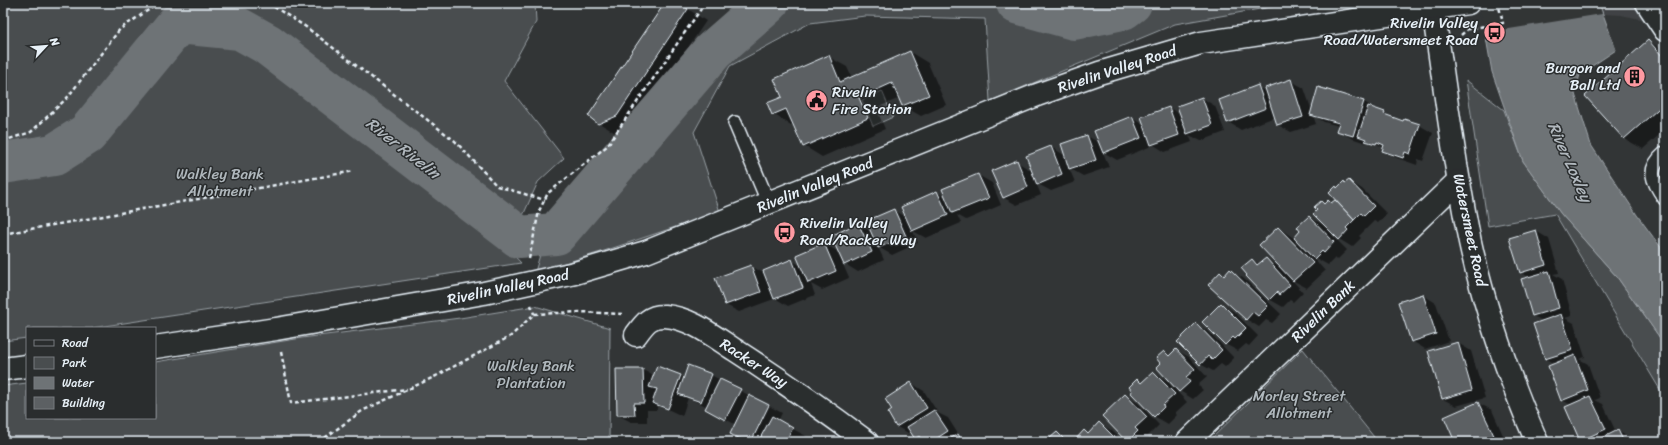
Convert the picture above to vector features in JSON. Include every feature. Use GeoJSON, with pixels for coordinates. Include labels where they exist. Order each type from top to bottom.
{"type":"FeatureCollection","features":[{"type":"Feature","properties":{"kind":"main road","name":"Rivelin Valley Road"},"geometry":{"type":"LineString","coordinates":[[156,347],[276,329],[484,293],[575,273],[646,252],[769,204],[1030,98],[1099,73],[1201,43],[1468,3]]}},
{"type":"Feature","properties":{"kind":"main road"},"geometry":{"type":"LineString","coordinates":[[1647,3],[1665,30]]}},
{"type":"Feature","properties":{"kind":"main road","name":"Watersmeet Road"},"geometry":{"type":"LineString","coordinates":[[1433,9],[1458,181],[1471,243],[1486,303],[1519,401],[1537,442]]}},
{"type":"Feature","properties":{"kind":"main road","name":"Rivelin Bank"},"geometry":{"type":"LineString","coordinates":[[1187,442],[1458,181]]}},
{"type":"Feature","properties":{"kind":"main road","name":"Racker Way"},"geometry":{"type":"LineString","coordinates":[[636,335],[646,321],[663,316],[682,319],[709,334],[800,393],[867,442]]}},
{"type":"Feature","properties":{"kind":"main road"},"geometry":{"type":"LineString","coordinates":[[3,369],[26,366]]}},
{"type":"Feature","properties":{"kind":"lane"},"geometry":{"type":"LineString","coordinates":[[735,123],[769,204]]}},
{"type":"Feature","properties":{"kind":"lane"},"geometry":{"type":"LineString","coordinates":[[1665,153],[1656,160],[1652,172],[1656,186],[1665,199]]}},
{"type":"Feature","properties":{"kind":"path"},"geometry":{"type":"LineString","coordinates":[[3,141],[31,132],[67,98],[120,29],[153,7],[166,3]]}},
{"type":"Feature","properties":{"kind":"path"},"geometry":{"type":"LineString","coordinates":[[268,3],[306,27],[455,142],[497,186],[545,200]]}},
{"type":"Feature","properties":{"kind":"path"},"geometry":{"type":"LineString","coordinates":[[529,258],[539,211],[548,193],[607,146],[705,3]]}},
{"type":"Feature","properties":{"kind":"path"},"geometry":{"type":"LineString","coordinates":[[1477,28],[1503,23],[1498,3]]}},
{"type":"Feature","properties":{"kind":"path"},"geometry":{"type":"LineString","coordinates":[[3,234],[354,171]]}},
{"type":"Feature","properties":{"kind":"path"},"geometry":{"type":"LineString","coordinates":[[319,442],[362,411],[410,389],[512,336],[534,314],[580,312],[625,314]]}},
{"type":"Feature","properties":{"kind":"path"},"geometry":{"type":"LineString","coordinates":[[276,329],[291,403],[410,389]]}},
{"type":"Feature","properties":{"kind":"shaded area"},"geometry":{"type":"Polygon","coordinates":[[[1599,3],[1665,3],[1665,30],[1659,23],[1621,15],[1602,14],[1599,3]]]}},
{"type":"Feature","properties":{"kind":"green space","name":"Walkley Bank Allotment"},"geometry":{"type":"Polygon","coordinates":[[[3,3],[535,3],[536,22],[504,81],[564,158],[538,182],[508,249],[521,263],[98,327],[26,327],[26,338],[3,341],[3,3]]]}},
{"type":"Feature","properties":{"kind":"green space"},"geometry":{"type":"Polygon","coordinates":[[[744,3],[1294,3],[1175,24],[990,101],[985,19],[865,16],[810,23],[730,66],[694,132],[720,212],[601,252],[535,272],[553,210],[628,141],[717,32],[744,3]]]}},
{"type":"Feature","properties":{"kind":"green space"},"geometry":{"type":"Polygon","coordinates":[[[1466,80],[1504,110],[1523,161],[1561,214],[1617,277],[1665,345],[1665,398],[1555,214],[1488,226],[1466,80]]]}},
{"type":"Feature","properties":{"kind":"green space"},"geometry":{"type":"Polygon","coordinates":[[[882,91],[893,117],[873,126],[862,100],[882,91]]]}},
{"type":"Feature","properties":{"kind":"green space","name":"Walkley Bank Plantation"},"geometry":{"type":"Polygon","coordinates":[[[535,306],[610,328],[609,442],[3,442],[3,386],[26,383],[26,419],[156,419],[156,362],[302,338],[460,318],[535,306]]]}},
{"type":"Feature","properties":{"kind":"green space","name":"Morley Street Allotment"},"geometry":{"type":"Polygon","coordinates":[[[1303,349],[1378,442],[1208,442],[1303,349]]]}},
{"type":"Feature","properties":{"kind":"water","name":"River Loxley"},"geometry":{"type":"Polygon","coordinates":[[[1599,3],[1616,50],[1580,74],[1575,94],[1591,145],[1637,215],[1665,253],[1665,345],[1617,277],[1561,214],[1523,161],[1492,72],[1485,32],[1599,3]]]}},
{"type":"Feature","properties":{"kind":"pier"},"geometry":{"type":"Polygon","coordinates":[[[1479,3],[1599,3],[1602,14],[1484,33],[1479,3]]]}},
{"type":"Feature","properties":{"kind":"building"},"geometry":{"type":"Polygon","coordinates":[[[680,3],[688,9],[617,116],[598,124],[588,116],[662,7],[680,3]]]}},
{"type":"Feature","properties":{"kind":"building","name":"Burgon and Ball Ltd"},"geometry":{"type":"Polygon","coordinates":[[[1648,40],[1665,59],[1665,103],[1624,139],[1585,96],[1648,40]]]}},
{"type":"Feature","properties":{"kind":"building","name":"Rivelin Fire Station"},"geometry":{"type":"Polygon","coordinates":[[[910,51],[929,95],[902,106],[892,83],[859,98],[868,118],[803,147],[786,109],[772,115],[767,103],[782,97],[774,79],[829,55],[840,82],[910,51]]]}},
{"type":"Feature","properties":{"kind":"building"},"geometry":{"type":"Polygon","coordinates":[[[1291,79],[1303,117],[1277,125],[1265,88],[1291,79]]]}},
{"type":"Feature","properties":{"kind":"building"},"geometry":{"type":"Polygon","coordinates":[[[1258,85],[1266,108],[1227,123],[1219,100],[1258,85]]]}},
{"type":"Feature","properties":{"kind":"building"},"geometry":{"type":"Polygon","coordinates":[[[1318,87],[1364,101],[1353,136],[1336,131],[1339,123],[1310,115],[1318,87]]]}},
{"type":"Feature","properties":{"kind":"building"},"geometry":{"type":"Polygon","coordinates":[[[1202,97],[1212,125],[1187,134],[1177,106],[1202,97]]]}},
{"type":"Feature","properties":{"kind":"building"},"geometry":{"type":"Polygon","coordinates":[[[1368,106],[1403,121],[1404,119],[1420,124],[1410,154],[1405,152],[1403,158],[1382,151],[1384,145],[1377,142],[1376,144],[1365,141],[1366,139],[1358,136],[1368,106]]]}},
{"type":"Feature","properties":{"kind":"building"},"geometry":{"type":"Polygon","coordinates":[[[1169,107],[1179,135],[1151,145],[1141,117],[1169,107]]]}},
{"type":"Feature","properties":{"kind":"building"},"geometry":{"type":"Polygon","coordinates":[[[1132,116],[1141,138],[1103,153],[1094,131],[1132,116]]]}},
{"type":"Feature","properties":{"kind":"building"},"geometry":{"type":"Polygon","coordinates":[[[1087,135],[1096,160],[1069,169],[1061,144],[1087,135]]]}},
{"type":"Feature","properties":{"kind":"building"},"geometry":{"type":"Polygon","coordinates":[[[1051,146],[1062,174],[1037,185],[1026,156],[1051,146]]]}},
{"type":"Feature","properties":{"kind":"building"},"geometry":{"type":"Polygon","coordinates":[[[1017,160],[1028,187],[1003,198],[991,171],[1017,160]]]}},
{"type":"Feature","properties":{"kind":"building"},"geometry":{"type":"Polygon","coordinates":[[[978,174],[989,198],[952,213],[942,189],[978,174]]]}},
{"type":"Feature","properties":{"kind":"building"},"geometry":{"type":"Polygon","coordinates":[[[1349,180],[1374,206],[1364,216],[1361,213],[1354,220],[1329,193],[1336,186],[1337,188],[1344,181],[1345,183],[1349,180]]]}},
{"type":"Feature","properties":{"kind":"building"},"geometry":{"type":"Polygon","coordinates":[[[937,191],[948,215],[912,231],[901,207],[937,191]]]}},
{"type":"Feature","properties":{"kind":"building"},"geometry":{"type":"Polygon","coordinates":[[[1328,200],[1331,203],[1335,200],[1354,220],[1346,228],[1348,230],[1339,240],[1313,214],[1317,210],[1314,207],[1321,201],[1324,204],[1328,200]]]}},
{"type":"Feature","properties":{"kind":"building"},"geometry":{"type":"Polygon","coordinates":[[[894,209],[906,236],[878,248],[866,221],[894,209]]]}},
{"type":"Feature","properties":{"kind":"building"},"geometry":{"type":"Polygon","coordinates":[[[1309,216],[1334,242],[1324,253],[1322,251],[1314,259],[1294,238],[1300,231],[1297,227],[1309,216]]]}},
{"type":"Feature","properties":{"kind":"building"},"geometry":{"type":"Polygon","coordinates":[[[858,223],[872,252],[844,265],[831,236],[858,223]]]}},
{"type":"Feature","properties":{"kind":"building"},"geometry":{"type":"Polygon","coordinates":[[[1278,227],[1313,263],[1293,281],[1259,245],[1278,227]]]}},
{"type":"Feature","properties":{"kind":"building"},"geometry":{"type":"Polygon","coordinates":[[[1536,230],[1546,265],[1520,273],[1509,238],[1536,230]]]}},
{"type":"Feature","properties":{"kind":"building"},"geometry":{"type":"Polygon","coordinates":[[[824,243],[836,271],[808,283],[796,255],[824,243]]]}},
{"type":"Feature","properties":{"kind":"building"},"geometry":{"type":"Polygon","coordinates":[[[1266,258],[1290,285],[1279,295],[1277,292],[1269,300],[1246,276],[1247,275],[1241,268],[1252,259],[1257,265],[1266,258]]]}},
{"type":"Feature","properties":{"kind":"building"},"geometry":{"type":"Polygon","coordinates":[[[792,259],[803,288],[774,299],[763,271],[792,259]]]}},
{"type":"Feature","properties":{"kind":"building"},"geometry":{"type":"Polygon","coordinates":[[[751,265],[761,292],[725,305],[715,278],[751,265]]]}},
{"type":"Feature","properties":{"kind":"building"},"geometry":{"type":"Polygon","coordinates":[[[1230,269],[1268,306],[1258,316],[1253,312],[1246,320],[1208,285],[1220,272],[1224,276],[1230,269]]]}},
{"type":"Feature","properties":{"kind":"building"},"geometry":{"type":"Polygon","coordinates":[[[1549,271],[1559,308],[1532,316],[1521,279],[1549,271]]]}},
{"type":"Feature","properties":{"kind":"building"},"geometry":{"type":"Polygon","coordinates":[[[1423,294],[1436,334],[1411,342],[1398,302],[1423,294]]]}},
{"type":"Feature","properties":{"kind":"building"},"geometry":{"type":"Polygon","coordinates":[[[1221,303],[1246,328],[1235,339],[1233,337],[1225,345],[1202,322],[1221,303]]]}},
{"type":"Feature","properties":{"kind":"building"},"geometry":{"type":"Polygon","coordinates":[[[1561,314],[1573,350],[1545,359],[1533,324],[1561,314]]]}},
{"type":"Feature","properties":{"kind":"building"},"geometry":{"type":"Polygon","coordinates":[[[1196,323],[1222,350],[1212,360],[1208,356],[1200,365],[1177,342],[1196,323]]]}},
{"type":"Feature","properties":{"kind":"building"},"geometry":{"type":"Polygon","coordinates":[[[1458,342],[1472,390],[1442,399],[1428,351],[1458,342]]]}},
{"type":"Feature","properties":{"kind":"building"},"geometry":{"type":"Polygon","coordinates":[[[1176,349],[1195,369],[1186,377],[1190,382],[1179,392],[1156,367],[1160,363],[1156,358],[1164,351],[1169,356],[1176,349]]]}},
{"type":"Feature","properties":{"kind":"building"},"geometry":{"type":"Polygon","coordinates":[[[1575,355],[1588,390],[1561,401],[1548,366],[1575,355]]]}},
{"type":"Feature","properties":{"kind":"building"},"geometry":{"type":"Polygon","coordinates":[[[688,365],[712,374],[701,402],[678,394],[688,365]]]}},
{"type":"Feature","properties":{"kind":"building"},"geometry":{"type":"Polygon","coordinates":[[[657,366],[681,375],[668,409],[652,403],[657,389],[649,387],[657,366]]]}},
{"type":"Feature","properties":{"kind":"building"},"geometry":{"type":"Polygon","coordinates":[[[616,369],[643,369],[644,403],[634,403],[635,415],[617,415],[616,369]]]}},
{"type":"Feature","properties":{"kind":"building"},"geometry":{"type":"Polygon","coordinates":[[[1153,372],[1175,394],[1163,405],[1164,407],[1154,417],[1131,393],[1132,391],[1129,387],[1137,379],[1141,383],[1153,372]]]}},
{"type":"Feature","properties":{"kind":"building"},"geometry":{"type":"Polygon","coordinates":[[[720,379],[741,389],[725,420],[705,409],[720,379]]]}},
{"type":"Feature","properties":{"kind":"building"},"geometry":{"type":"Polygon","coordinates":[[[911,382],[927,408],[896,427],[888,413],[892,410],[885,399],[911,382]]]}},
{"type":"Feature","properties":{"kind":"building"},"geometry":{"type":"Polygon","coordinates":[[[1125,394],[1147,417],[1135,428],[1138,431],[1127,442],[1102,416],[1125,394]]]}},
{"type":"Feature","properties":{"kind":"building"},"geometry":{"type":"Polygon","coordinates":[[[749,395],[769,405],[751,442],[747,442],[730,434],[749,395]]]}},
{"type":"Feature","properties":{"kind":"building"},"geometry":{"type":"Polygon","coordinates":[[[1590,396],[1606,429],[1580,441],[1565,407],[1590,396]]]}},
{"type":"Feature","properties":{"kind":"building"},"geometry":{"type":"Polygon","coordinates":[[[1478,402],[1497,442],[1455,442],[1444,417],[1478,402]]]}},
{"type":"Feature","properties":{"kind":"building"},"geometry":{"type":"Polygon","coordinates":[[[934,410],[948,431],[931,442],[923,442],[919,436],[915,439],[907,427],[934,410]]]}},
{"type":"Feature","properties":{"kind":"building"},"geometry":{"type":"Polygon","coordinates":[[[772,416],[793,428],[785,442],[758,442],[772,416]]]}},
{"type":"Feature","properties":{"kind":"building"},"geometry":{"type":"Polygon","coordinates":[[[1099,422],[1119,442],[1076,442],[1075,440],[1084,430],[1088,434],[1099,422]]]}},
{"type":"Feature","properties":{"kind":"building"},"geometry":{"type":"Polygon","coordinates":[[[1618,430],[1624,442],[1594,442],[1618,430]]]}},
{"type":"Feature","properties":{"kind":"building"},"geometry":{"type":"Polygon","coordinates":[[[1057,432],[1067,442],[1053,442],[1050,438],[1057,432]]]}},
{"type":"Feature","properties":{"kind":"building"},"geometry":{"type":"Polygon","coordinates":[[[958,434],[963,442],[944,442],[958,434]]]}},
{"type":"Feature","properties":{"kind":"waterway","name":"River Rivelin"},"geometry":{"type":"LineString","coordinates":[[3,163],[54,155],[87,134],[178,23],[240,29],[267,44],[519,237],[556,234],[713,51],[768,3]]}},
{"type":"Feature","properties":{"kind":"waterway","name":"River Rivelin"},"geometry":{"type":"LineString","coordinates":[[1017,3],[1074,19],[1123,9],[1131,3]]}},
{"type":"Feature","properties":{"kind":"place","name":"Rivelin Valley Road/Watersmeet Road"},"geometry":{"type":"Point","coordinates":[1494,32]}},
{"type":"Feature","properties":{"kind":"place","name":"Burgon and Ball Ltd"},"geometry":{"type":"Point","coordinates":[1635,77]}},
{"type":"Feature","properties":{"kind":"place","name":"Rivelin Fire Station"},"geometry":{"type":"Point","coordinates":[816,101]}},
{"type":"Feature","properties":{"kind":"place","name":"Rivelin Valley Road/Racker Way"},"geometry":{"type":"Point","coordinates":[784,232]}}]}
